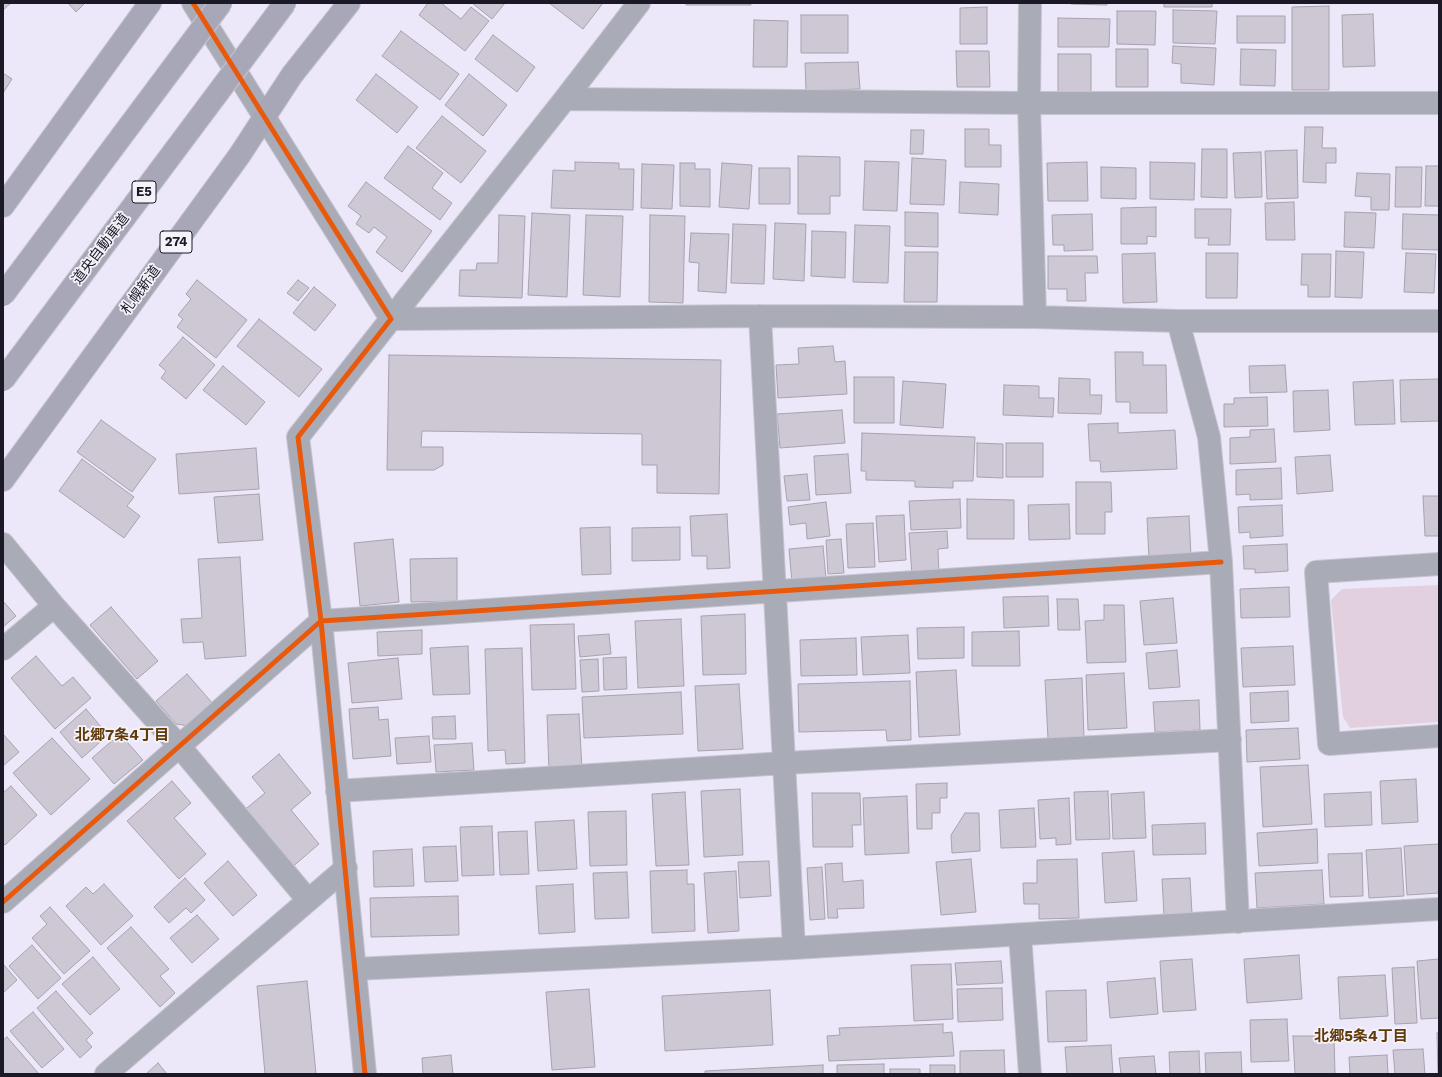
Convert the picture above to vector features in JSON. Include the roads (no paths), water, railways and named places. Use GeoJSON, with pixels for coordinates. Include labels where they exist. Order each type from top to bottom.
{"type":"FeatureCollection","features":[{"type":"Feature","properties":{"kind":"highway"},"geometry":{"type":"LineString","coordinates":[[3,206],[150,3]]}},
{"type":"Feature","properties":{"kind":"highway"},"geometry":{"type":"LineString","coordinates":[[3,295],[221,3]]}},
{"type":"Feature","properties":{"kind":"highway","name":"道央自動車道"},"geometry":{"type":"LineString","coordinates":[[3,380],[285,3]]}},
{"type":"Feature","properties":{"kind":"highway","name":"札幌新道"},"geometry":{"type":"LineString","coordinates":[[3,480],[234,162],[292,75],[349,3]]}},
{"type":"Feature","properties":{"kind":"street"},"geometry":{"type":"LineString","coordinates":[[193,3],[390,319]]}},
{"type":"Feature","properties":{"kind":"street"},"geometry":{"type":"LineString","coordinates":[[365,1074],[321,620],[298,437],[639,3]]}},
{"type":"Feature","properties":{"kind":"street"},"geometry":{"type":"LineString","coordinates":[[1030,3],[1029,103],[1035,317]]}},
{"type":"Feature","properties":{"kind":"street"},"geometry":{"type":"LineString","coordinates":[[565,99],[1029,103],[1439,103]]}},
{"type":"Feature","properties":{"kind":"street"},"geometry":{"type":"LineString","coordinates":[[390,319],[760,316],[1035,317],[1178,321],[1439,321]]}},
{"type":"Feature","properties":{"kind":"street"},"geometry":{"type":"LineString","coordinates":[[760,316],[794,948]]}},
{"type":"Feature","properties":{"kind":"street"},"geometry":{"type":"LineString","coordinates":[[1178,321],[1209,437],[1221,562],[1238,922]]}},
{"type":"Feature","properties":{"kind":"street"},"geometry":{"type":"LineString","coordinates":[[3,544],[54,606],[180,747],[308,900]]}},
{"type":"Feature","properties":{"kind":"street"},"geometry":{"type":"LineString","coordinates":[[3,902],[180,747],[321,620],[775,592],[1221,562]]}},
{"type":"Feature","properties":{"kind":"street"},"geometry":{"type":"LineString","coordinates":[[1439,564],[1316,572],[1328,744],[1439,736]]}},
{"type":"Feature","properties":{"kind":"street"},"geometry":{"type":"LineString","coordinates":[[3,649],[54,606]]}},
{"type":"Feature","properties":{"kind":"street"},"geometry":{"type":"LineString","coordinates":[[337,791],[785,763],[1230,740]]}},
{"type":"Feature","properties":{"kind":"street"},"geometry":{"type":"LineString","coordinates":[[106,1074],[346,868]]}},
{"type":"Feature","properties":{"kind":"street"},"geometry":{"type":"LineString","coordinates":[[355,969],[794,948],[1439,909]]}},
{"type":"Feature","properties":{"kind":"street"},"geometry":{"type":"LineString","coordinates":[[1020,935],[1030,1074]]}},
{"type":"Feature","properties":{"kind":"district","name":"北郷7条4丁目"},"geometry":{"type":"Point","coordinates":[122,736]}},
{"type":"Feature","properties":{"kind":"district","name":"北郷5条4丁目"},"geometry":{"type":"Point","coordinates":[1361,1037]}}]}
